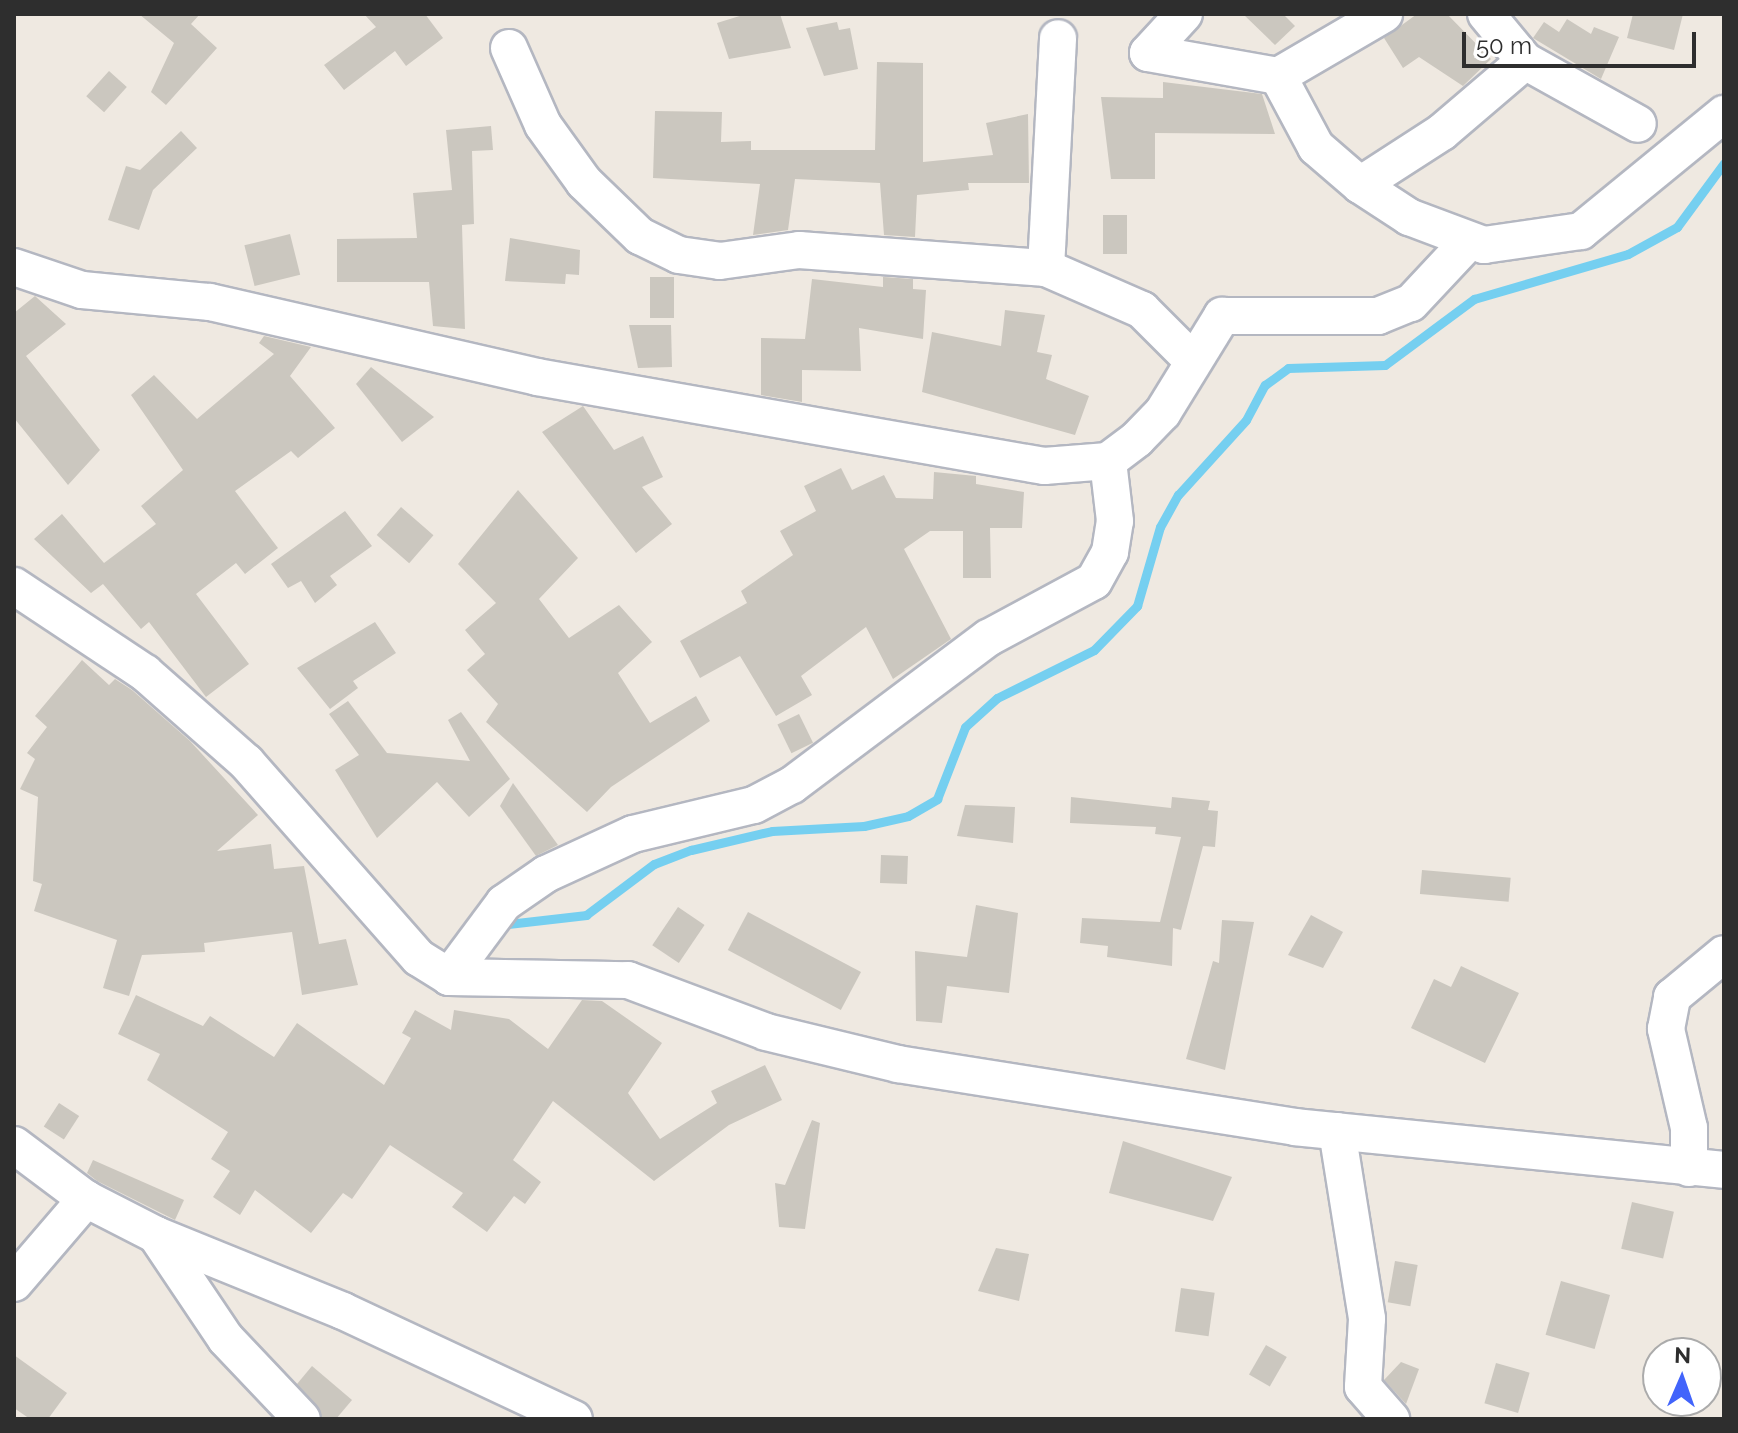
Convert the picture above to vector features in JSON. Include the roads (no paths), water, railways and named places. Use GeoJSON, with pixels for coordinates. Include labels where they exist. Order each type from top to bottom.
{"type":"FeatureCollection","features":[{"type":"Feature","properties":{"kind":"street"},"geometry":{"type":"LineString","coordinates":[[1184,14],[1148,53],[1278,76],[1384,14]]}},
{"type":"Feature","properties":{"kind":"street"},"geometry":{"type":"LineString","coordinates":[[1486,14],[1525,61],[1638,124]]}},
{"type":"Feature","properties":{"kind":"street"},"geometry":{"type":"LineString","coordinates":[[1046,268],[1058,38]]}},
{"type":"Feature","properties":{"kind":"street"},"geometry":{"type":"LineString","coordinates":[[509,48],[543,125],[584,182],[640,236],[679,255],[720,261],[799,250],[1046,268],[1142,310],[1191,359]]}},
{"type":"Feature","properties":{"kind":"street"},"geometry":{"type":"LineString","coordinates":[[1360,185],[1442,132],[1525,61]]}},
{"type":"Feature","properties":{"kind":"street"},"geometry":{"type":"LineString","coordinates":[[1278,76],[1316,147],[1392,208],[1468,242],[1517,244],[1581,231],[1724,114]]}},
{"type":"Feature","properties":{"kind":"street"},"geometry":{"type":"LineString","coordinates":[[14,267],[82,290],[210,302],[537,377],[1044,466],[1108,461],[1163,412],[1191,359],[1222,316],[1378,316],[1411,303],[1468,242]]}},
{"type":"Feature","properties":{"kind":"street"},"geometry":{"type":"LineString","coordinates":[[449,977],[504,903],[546,874],[676,818],[767,798],[988,638],[1094,581],[1115,521],[1108,461]]}},
{"type":"Feature","properties":{"kind":"street"},"geometry":{"type":"LineString","coordinates":[[14,586],[145,673],[246,762],[419,958],[449,977],[628,980],[823,1048],[1176,1111],[1337,1131],[1707,1169],[1689,1128],[1666,1029],[1672,997],[1724,954]]}},
{"type":"Feature","properties":{"kind":"street"},"geometry":{"type":"LineString","coordinates":[[1337,1131],[1367,1319],[1363,1387],[1391,1419]]}},
{"type":"Feature","properties":{"kind":"street"},"geometry":{"type":"LineString","coordinates":[[14,1145],[86,1199],[156,1235],[343,1311],[574,1419]]}},
{"type":"Feature","properties":{"kind":"street"},"geometry":{"type":"LineString","coordinates":[[14,1283],[86,1199]]}},
{"type":"Feature","properties":{"kind":"street"},"geometry":{"type":"LineString","coordinates":[[156,1235],[226,1339],[302,1419]]}},
{"type":"Feature","properties":{"kind":"waterway"},"geometry":{"type":"LineString","coordinates":[[508,924],[586,915],[654,864],[691,850],[772,831],[864,826],[908,816],[937,799],[965,727],[997,698],[1094,650],[1137,606],[1160,527],[1178,495],[1246,420],[1265,385],[1288,368],[1385,365],[1474,299],[1628,254],[1677,227],[1724,163]]}}]}
